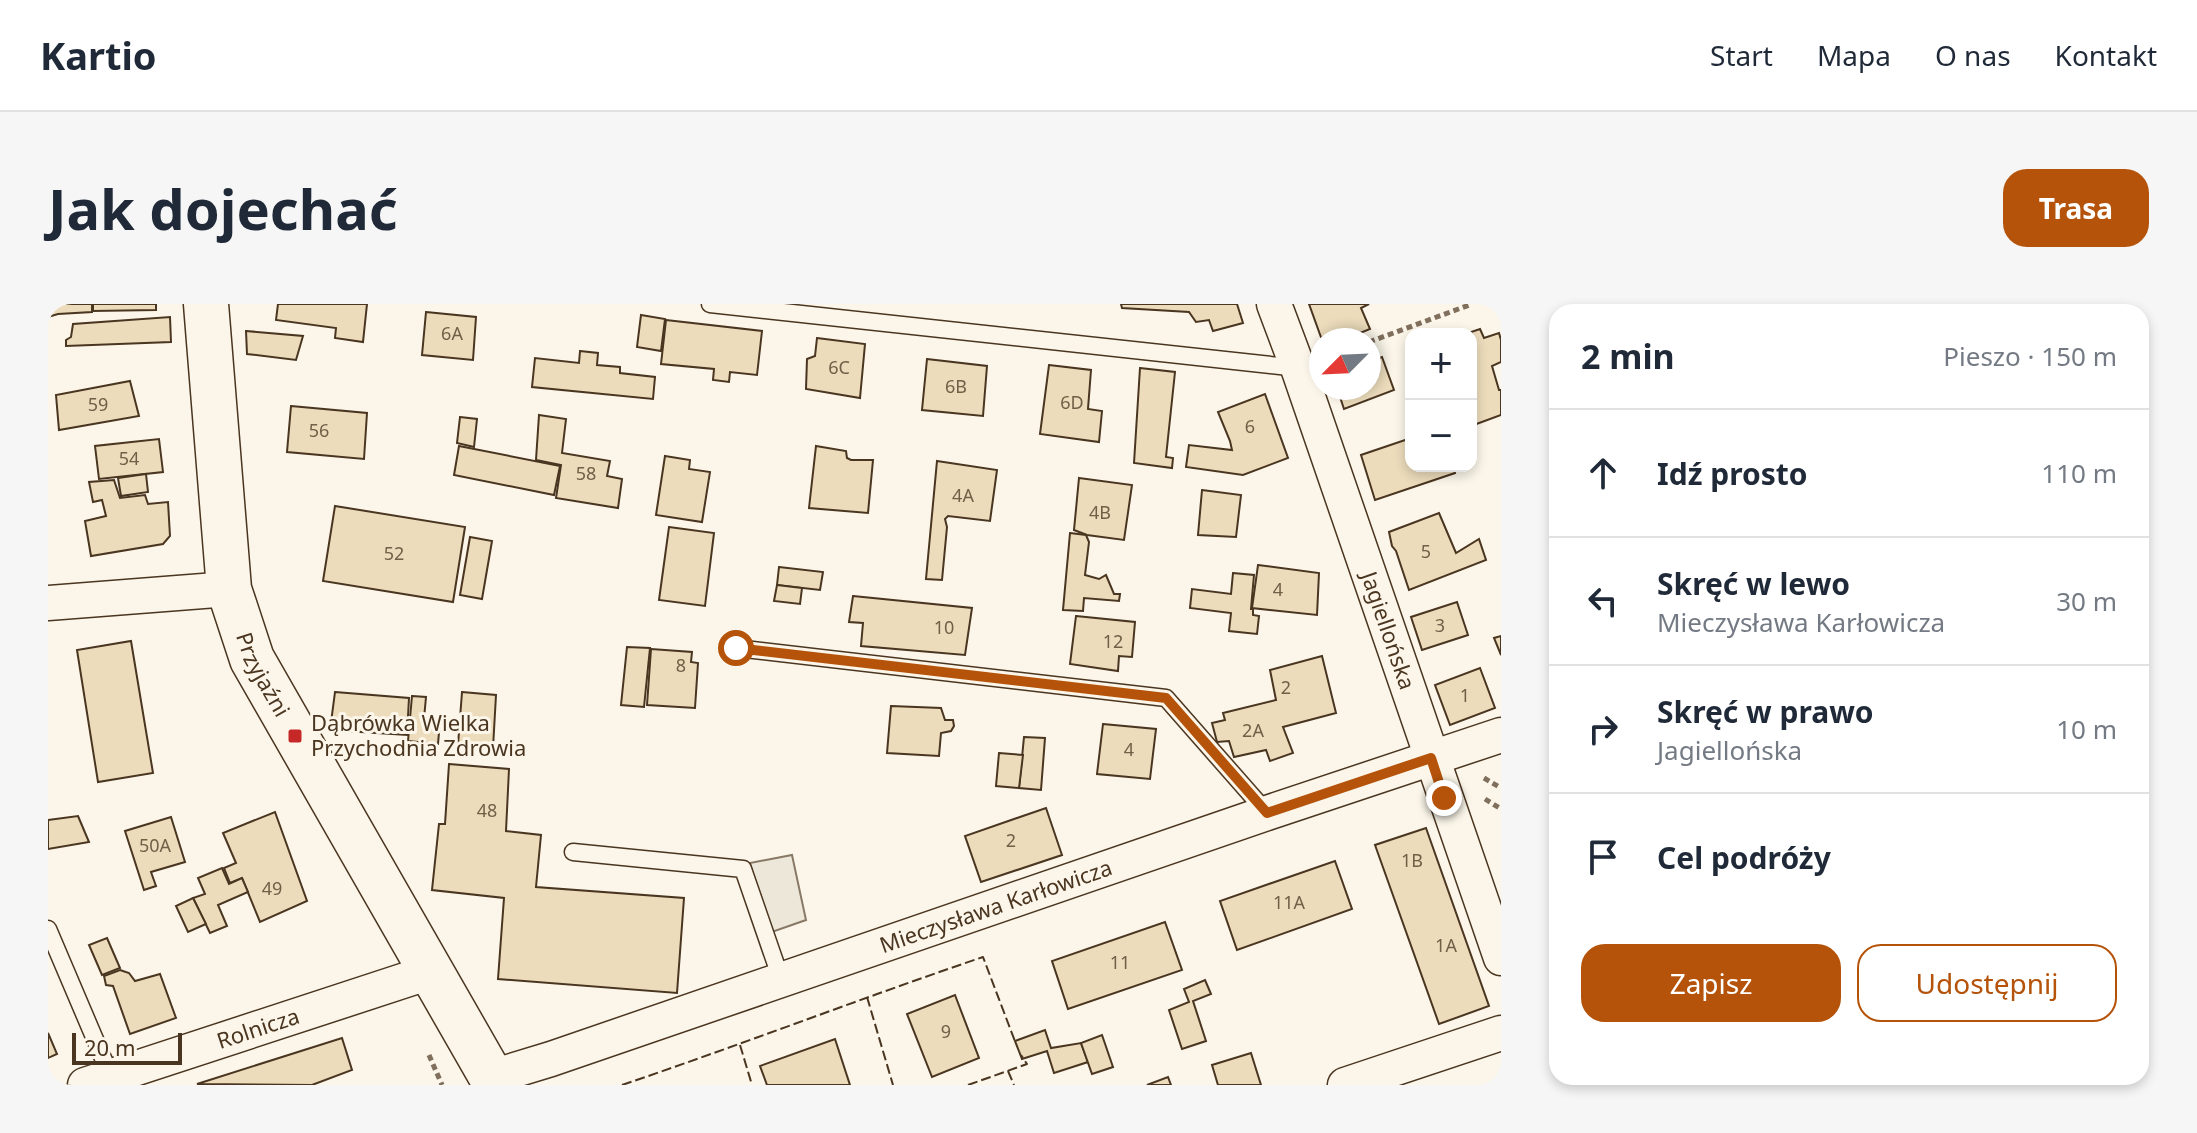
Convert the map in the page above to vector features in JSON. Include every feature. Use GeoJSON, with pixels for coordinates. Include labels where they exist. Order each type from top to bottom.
{"type":"FeatureCollection","features":[{"type":"Feature","properties":{"kind":"street","name":"Przyjaźni"},"geometry":{"type":"LineString","coordinates":[[206,304],[229,589],[252,659],[430,972],[516,1078]]}},
{"type":"Feature","properties":{"kind":"street","name":"Jagiellońska"},"geometry":{"type":"LineString","coordinates":[[1274,304],[1501,958]]}},
{"type":"Feature","properties":{"kind":"street"},"geometry":{"type":"LineString","coordinates":[[48,603],[229,589]]}},
{"type":"Feature","properties":{"kind":"street","name":"Mieczysława Karłowicza"},"geometry":{"type":"LineString","coordinates":[[516,1078],[781,979],[1501,735]]}},
{"type":"Feature","properties":{"kind":"street","name":"Rolnicza"},"geometry":{"type":"LineString","coordinates":[[98,1081],[430,972]]}},
{"type":"Feature","properties":{"kind":"street"},"geometry":{"type":"LineString","coordinates":[[1345,1085],[1501,1033]]}},
{"type":"Feature","properties":{"kind":"lane"},"geometry":{"type":"LineString","coordinates":[[710,304],[1298,368]]}},
{"type":"Feature","properties":{"kind":"lane"},"geometry":{"type":"LineString","coordinates":[[736,648],[1166,698],[1267,813]]}},
{"type":"Feature","properties":{"kind":"lane"},"geometry":{"type":"LineString","coordinates":[[573,852],[743,869],[781,979]]}},
{"type":"Feature","properties":{"kind":"lane"},"geometry":{"type":"LineString","coordinates":[[48,929],[98,1081]]}},
{"type":"Feature","properties":{"kind":"path"},"geometry":{"type":"LineString","coordinates":[[1381,338],[1472,304]]}},
{"type":"Feature","properties":{"kind":"shaded area"},"geometry":{"type":"Polygon","coordinates":[[[792,855],[806,920],[769,933],[750,863],[792,855]]]}},
{"type":"Feature","properties":{"kind":"building"},"geometry":{"type":"Polygon","coordinates":[[[48,304],[92,304],[92,312],[48,317],[48,304]]]}},
{"type":"Feature","properties":{"kind":"building"},"geometry":{"type":"Polygon","coordinates":[[[93,304],[156,304],[156,310],[93,311],[93,304]]]}},
{"type":"Feature","properties":{"kind":"building"},"geometry":{"type":"Polygon","coordinates":[[[278,304],[367,304],[363,342],[335,338],[336,328],[276,320],[278,304]]]}},
{"type":"Feature","properties":{"kind":"building"},"geometry":{"type":"Polygon","coordinates":[[[1121,304],[1237,304],[1243,323],[1213,331],[1209,320],[1196,322],[1189,312],[1122,308],[1121,304]]]}},
{"type":"Feature","properties":{"kind":"building"},"geometry":{"type":"Polygon","coordinates":[[[1309,304],[1369,304],[1361,308],[1370,328],[1318,328],[1309,304]]]}},
{"type":"Feature","properties":{"kind":"building"},"geometry":{"type":"Polygon","coordinates":[[[426,312],[476,317],[473,360],[422,355],[426,312]]]}},
{"type":"Feature","properties":{"kind":"building"},"geometry":{"type":"Polygon","coordinates":[[[641,315],[665,319],[661,351],[637,347],[641,315]]]}},
{"type":"Feature","properties":{"kind":"building"},"geometry":{"type":"Polygon","coordinates":[[[170,317],[171,342],[66,346],[73,324],[170,317]]]}},
{"type":"Feature","properties":{"kind":"building"},"geometry":{"type":"Polygon","coordinates":[[[666,320],[762,331],[757,375],[730,372],[729,382],[713,380],[714,369],[661,364],[666,320]]]}},
{"type":"Feature","properties":{"kind":"building"},"geometry":{"type":"Polygon","coordinates":[[[1480,329],[1484,338],[1499,333],[1501,340],[1501,362],[1492,366],[1501,390],[1501,415],[1477,424],[1477,400],[1477,330],[1480,329]]]}},
{"type":"Feature","properties":{"kind":"building"},"geometry":{"type":"Polygon","coordinates":[[[246,331],[303,336],[296,360],[247,354],[246,331]]]}},
{"type":"Feature","properties":{"kind":"building"},"geometry":{"type":"Polygon","coordinates":[[[817,338],[865,344],[860,398],[806,389],[807,359],[815,356],[817,338]]]}},
{"type":"Feature","properties":{"kind":"building"},"geometry":{"type":"Polygon","coordinates":[[[580,351],[598,353],[597,365],[620,367],[620,373],[655,377],[653,399],[532,387],[535,358],[579,363],[580,351]]]}},
{"type":"Feature","properties":{"kind":"building"},"geometry":{"type":"Polygon","coordinates":[[[1381,357],[1394,390],[1381,395],[1381,357]]]}},
{"type":"Feature","properties":{"kind":"building"},"geometry":{"type":"Polygon","coordinates":[[[927,359],[987,366],[983,416],[922,410],[927,359]]]}},
{"type":"Feature","properties":{"kind":"building"},"geometry":{"type":"Polygon","coordinates":[[[1049,365],[1091,370],[1088,409],[1102,411],[1099,442],[1040,434],[1049,365]]]}},
{"type":"Feature","properties":{"kind":"building"},"geometry":{"type":"Polygon","coordinates":[[[1140,368],[1175,372],[1166,457],[1173,458],[1172,468],[1134,463],[1140,368]]]}},
{"type":"Feature","properties":{"kind":"building"},"geometry":{"type":"Polygon","coordinates":[[[130,381],[139,416],[59,430],[56,395],[130,381]]]}},
{"type":"Feature","properties":{"kind":"building"},"geometry":{"type":"Polygon","coordinates":[[[1265,394],[1288,458],[1243,475],[1186,467],[1189,445],[1232,450],[1218,412],[1265,394]]]}},
{"type":"Feature","properties":{"kind":"building"},"geometry":{"type":"Polygon","coordinates":[[[1341,400],[1368,400],[1344,409],[1341,400]]]}},
{"type":"Feature","properties":{"kind":"building"},"geometry":{"type":"Polygon","coordinates":[[[291,406],[367,413],[364,459],[287,452],[291,406]]]}},
{"type":"Feature","properties":{"kind":"building"},"geometry":{"type":"Polygon","coordinates":[[[539,415],[566,419],[562,453],[610,461],[607,476],[622,479],[618,508],[556,498],[561,465],[536,460],[539,415]]]}},
{"type":"Feature","properties":{"kind":"building"},"geometry":{"type":"Polygon","coordinates":[[[460,417],[477,419],[474,447],[457,443],[460,417]]]}},
{"type":"Feature","properties":{"kind":"building"},"geometry":{"type":"Polygon","coordinates":[[[159,439],[163,472],[99,479],[95,446],[159,439]]]}},
{"type":"Feature","properties":{"kind":"building"},"geometry":{"type":"Polygon","coordinates":[[[1405,440],[1405,472],[1455,473],[1375,500],[1361,455],[1405,440]]]}},
{"type":"Feature","properties":{"kind":"building"},"geometry":{"type":"Polygon","coordinates":[[[459,446],[560,466],[554,495],[454,475],[459,446]]]}},
{"type":"Feature","properties":{"kind":"building"},"geometry":{"type":"Polygon","coordinates":[[[816,446],[846,451],[847,458],[851,460],[873,460],[868,513],[809,508],[816,446]]]}},
{"type":"Feature","properties":{"kind":"building"},"geometry":{"type":"Polygon","coordinates":[[[665,456],[690,460],[689,469],[710,472],[702,522],[656,515],[665,456]]]}},
{"type":"Feature","properties":{"kind":"building"},"geometry":{"type":"Polygon","coordinates":[[[937,461],[997,470],[990,521],[948,516],[945,519],[942,580],[926,579],[937,461]]]}},
{"type":"Feature","properties":{"kind":"building"},"geometry":{"type":"Polygon","coordinates":[[[146,474],[148,492],[121,496],[118,478],[146,474]]]}},
{"type":"Feature","properties":{"kind":"building"},"geometry":{"type":"Polygon","coordinates":[[[1079,478],[1132,485],[1124,540],[1074,530],[1079,478]]]}},
{"type":"Feature","properties":{"kind":"building"},"geometry":{"type":"Polygon","coordinates":[[[114,480],[120,498],[145,495],[148,504],[168,502],[170,536],[163,544],[91,556],[85,521],[106,516],[102,500],[93,502],[89,482],[114,480]]]}},
{"type":"Feature","properties":{"kind":"building"},"geometry":{"type":"Polygon","coordinates":[[[1202,490],[1241,495],[1236,537],[1198,535],[1202,490]]]}},
{"type":"Feature","properties":{"kind":"building"},"geometry":{"type":"Polygon","coordinates":[[[335,506],[465,527],[453,602],[323,581],[335,506]]]}},
{"type":"Feature","properties":{"kind":"building"},"geometry":{"type":"Polygon","coordinates":[[[1439,513],[1456,553],[1479,539],[1486,560],[1409,590],[1389,532],[1439,513]]]}},
{"type":"Feature","properties":{"kind":"building"},"geometry":{"type":"Polygon","coordinates":[[[669,527],[714,533],[705,606],[659,600],[669,527]]]}},
{"type":"Feature","properties":{"kind":"building"},"geometry":{"type":"Polygon","coordinates":[[[1070,533],[1086,535],[1089,542],[1085,575],[1099,579],[1106,575],[1114,594],[1120,594],[1119,601],[1084,598],[1083,611],[1063,610],[1070,533]]]}},
{"type":"Feature","properties":{"kind":"building"},"geometry":{"type":"Polygon","coordinates":[[[470,537],[492,541],[482,599],[460,595],[470,537]]]}},
{"type":"Feature","properties":{"kind":"building"},"geometry":{"type":"Polygon","coordinates":[[[1258,565],[1319,573],[1317,615],[1252,608],[1258,565]]]}},
{"type":"Feature","properties":{"kind":"building"},"geometry":{"type":"Polygon","coordinates":[[[779,567],[823,572],[820,590],[777,585],[779,567]]]}},
{"type":"Feature","properties":{"kind":"building"},"geometry":{"type":"Polygon","coordinates":[[[1233,573],[1254,575],[1251,609],[1253,615],[1259,616],[1257,634],[1229,631],[1231,613],[1190,608],[1192,589],[1231,594],[1233,573]]]}},
{"type":"Feature","properties":{"kind":"building"},"geometry":{"type":"Polygon","coordinates":[[[777,585],[802,588],[800,604],[774,601],[777,585]]]}},
{"type":"Feature","properties":{"kind":"building"},"geometry":{"type":"Polygon","coordinates":[[[853,596],[972,608],[965,655],[861,646],[863,623],[849,622],[853,596]]]}},
{"type":"Feature","properties":{"kind":"building"},"geometry":{"type":"Polygon","coordinates":[[[1457,602],[1468,635],[1422,650],[1411,617],[1457,602]]]}},
{"type":"Feature","properties":{"kind":"building"},"geometry":{"type":"Polygon","coordinates":[[[1076,616],[1135,622],[1132,657],[1119,656],[1118,671],[1070,664],[1076,616]]]}},
{"type":"Feature","properties":{"kind":"building"},"geometry":{"type":"Polygon","coordinates":[[[1501,636],[1501,655],[1494,638],[1501,636]]]}},
{"type":"Feature","properties":{"kind":"building"},"geometry":{"type":"Polygon","coordinates":[[[131,641],[153,773],[98,782],[77,650],[131,641]]]}},
{"type":"Feature","properties":{"kind":"building"},"geometry":{"type":"Polygon","coordinates":[[[627,647],[650,648],[644,707],[621,705],[627,647]]]}},
{"type":"Feature","properties":{"kind":"building"},"geometry":{"type":"Polygon","coordinates":[[[651,649],[692,652],[691,662],[698,663],[695,708],[647,705],[651,649]]]}},
{"type":"Feature","properties":{"kind":"building"},"geometry":{"type":"Polygon","coordinates":[[[1322,656],[1336,713],[1283,727],[1293,753],[1270,761],[1266,750],[1234,757],[1229,741],[1217,742],[1212,723],[1225,720],[1223,713],[1276,700],[1270,670],[1322,656]]]}},
{"type":"Feature","properties":{"kind":"building"},"geometry":{"type":"Polygon","coordinates":[[[1480,668],[1495,708],[1450,725],[1435,685],[1480,668]]]}},
{"type":"Feature","properties":{"kind":"building"},"geometry":{"type":"Polygon","coordinates":[[[335,692],[409,698],[407,735],[330,730],[335,692]]]}},
{"type":"Feature","properties":{"kind":"building"},"geometry":{"type":"Polygon","coordinates":[[[462,692],[496,695],[493,748],[458,745],[462,692]]]}},
{"type":"Feature","properties":{"kind":"building"},"geometry":{"type":"Polygon","coordinates":[[[412,696],[426,697],[424,719],[440,721],[438,744],[408,741],[412,696]]]}},
{"type":"Feature","properties":{"kind":"building"},"geometry":{"type":"Polygon","coordinates":[[[891,706],[941,708],[945,720],[953,720],[951,731],[941,733],[939,756],[887,753],[891,706]]]}},
{"type":"Feature","properties":{"kind":"building"},"geometry":{"type":"Polygon","coordinates":[[[1103,724],[1156,729],[1150,779],[1097,774],[1103,724]]]}},
{"type":"Feature","properties":{"kind":"building"},"geometry":{"type":"Polygon","coordinates":[[[1024,737],[1045,738],[1041,790],[1019,788],[1024,737]]]}},
{"type":"Feature","properties":{"kind":"building"},"geometry":{"type":"Polygon","coordinates":[[[999,753],[1023,755],[1019,788],[996,786],[999,753]]]}},
{"type":"Feature","properties":{"kind":"building"},"geometry":{"type":"Polygon","coordinates":[[[449,764],[509,769],[506,831],[541,835],[536,887],[684,898],[677,993],[498,979],[504,898],[432,890],[439,824],[445,824],[449,764]]]}},
{"type":"Feature","properties":{"kind":"building"},"geometry":{"type":"Polygon","coordinates":[[[1046,808],[1062,855],[981,882],[965,836],[1046,808]]]}},
{"type":"Feature","properties":{"kind":"building"},"geometry":{"type":"Polygon","coordinates":[[[275,812],[307,901],[260,922],[242,878],[230,883],[224,868],[236,863],[223,833],[275,812]]]}},
{"type":"Feature","properties":{"kind":"building"},"geometry":{"type":"Polygon","coordinates":[[[78,816],[89,842],[48,849],[48,820],[78,816]]]}},
{"type":"Feature","properties":{"kind":"building"},"geometry":{"type":"Polygon","coordinates":[[[171,817],[185,862],[151,872],[156,886],[144,890],[125,831],[171,817]]]}},
{"type":"Feature","properties":{"kind":"building"},"geometry":{"type":"Polygon","coordinates":[[[1426,828],[1489,1006],[1439,1024],[1375,845],[1426,828]]]}},
{"type":"Feature","properties":{"kind":"building"},"geometry":{"type":"Polygon","coordinates":[[[1335,861],[1352,909],[1237,950],[1220,901],[1335,861]]]}},
{"type":"Feature","properties":{"kind":"building"},"geometry":{"type":"Polygon","coordinates":[[[222,868],[229,884],[242,878],[248,892],[218,905],[227,926],[210,933],[193,898],[205,894],[198,878],[222,868]]]}},
{"type":"Feature","properties":{"kind":"building"},"geometry":{"type":"Polygon","coordinates":[[[193,898],[206,924],[188,932],[176,906],[193,898]]]}},
{"type":"Feature","properties":{"kind":"building"},"geometry":{"type":"Polygon","coordinates":[[[1165,922],[1182,970],[1068,1009],[1052,961],[1165,922]]]}},
{"type":"Feature","properties":{"kind":"building"},"geometry":{"type":"Polygon","coordinates":[[[107,938],[120,968],[102,975],[89,945],[107,938]]]}},
{"type":"Feature","properties":{"kind":"building"},"geometry":{"type":"Polygon","coordinates":[[[120,970],[129,973],[135,981],[160,974],[176,1018],[130,1034],[113,986],[106,985],[104,976],[120,970]]]}},
{"type":"Feature","properties":{"kind":"building"},"geometry":{"type":"Polygon","coordinates":[[[1205,980],[1211,994],[1193,1001],[1206,1041],[1182,1049],[1169,1010],[1189,1002],[1184,989],[1205,980]]]}},
{"type":"Feature","properties":{"kind":"building"},"geometry":{"type":"Polygon","coordinates":[[[955,995],[979,1058],[932,1077],[907,1014],[955,995]]]}},
{"type":"Feature","properties":{"kind":"building"},"geometry":{"type":"Polygon","coordinates":[[[1045,1030],[1051,1048],[1081,1043],[1088,1062],[1054,1073],[1047,1051],[1022,1059],[1015,1041],[1045,1030]]]}},
{"type":"Feature","properties":{"kind":"building"},"geometry":{"type":"Polygon","coordinates":[[[48,1033],[57,1054],[48,1058],[48,1033]]]}},
{"type":"Feature","properties":{"kind":"building"},"geometry":{"type":"Polygon","coordinates":[[[1102,1035],[1113,1067],[1092,1074],[1081,1043],[1102,1035]]]}},
{"type":"Feature","properties":{"kind":"building"},"geometry":{"type":"Polygon","coordinates":[[[342,1038],[352,1070],[312,1085],[197,1084],[342,1038]]]}},
{"type":"Feature","properties":{"kind":"building"},"geometry":{"type":"Polygon","coordinates":[[[835,1039],[850,1085],[767,1085],[760,1066],[835,1039]]]}},
{"type":"Feature","properties":{"kind":"building"},"geometry":{"type":"Polygon","coordinates":[[[1251,1053],[1261,1085],[1218,1085],[1212,1065],[1251,1053]]]}},
{"type":"Feature","properties":{"kind":"building"},"geometry":{"type":"Polygon","coordinates":[[[1168,1077],[1171,1085],[1147,1085],[1168,1077]]]}},
{"type":"Feature","properties":{"kind":"fence"},"geometry":{"type":"LineString","coordinates":[[622,1085],[983,957],[1016,1044]]}},
{"type":"Feature","properties":{"kind":"fence"},"geometry":{"type":"LineString","coordinates":[[867,997],[893,1085]]}},
{"type":"Feature","properties":{"kind":"fence"},"geometry":{"type":"LineString","coordinates":[[740,1045],[752,1085]]}},
{"type":"Feature","properties":{"kind":"fence"},"geometry":{"type":"LineString","coordinates":[[968,1085],[1027,1064],[1021,1055]]}},
{"type":"Feature","properties":{"kind":"fence"},"geometry":{"type":"LineString","coordinates":[[1008,1071],[1014,1085]]}},
{"type":"Feature","properties":{"kind":"place","name":"Dąbrówka Wielka Przychodnia Zdrowia"},"geometry":{"type":"Point","coordinates":[295,736]}},
{"type":"Feature","properties":{"kind":"route"},"geometry":{"type":"LineString","coordinates":[[736,648],[1166,698],[1267,813],[1431,758],[1444,798]]}}]}
